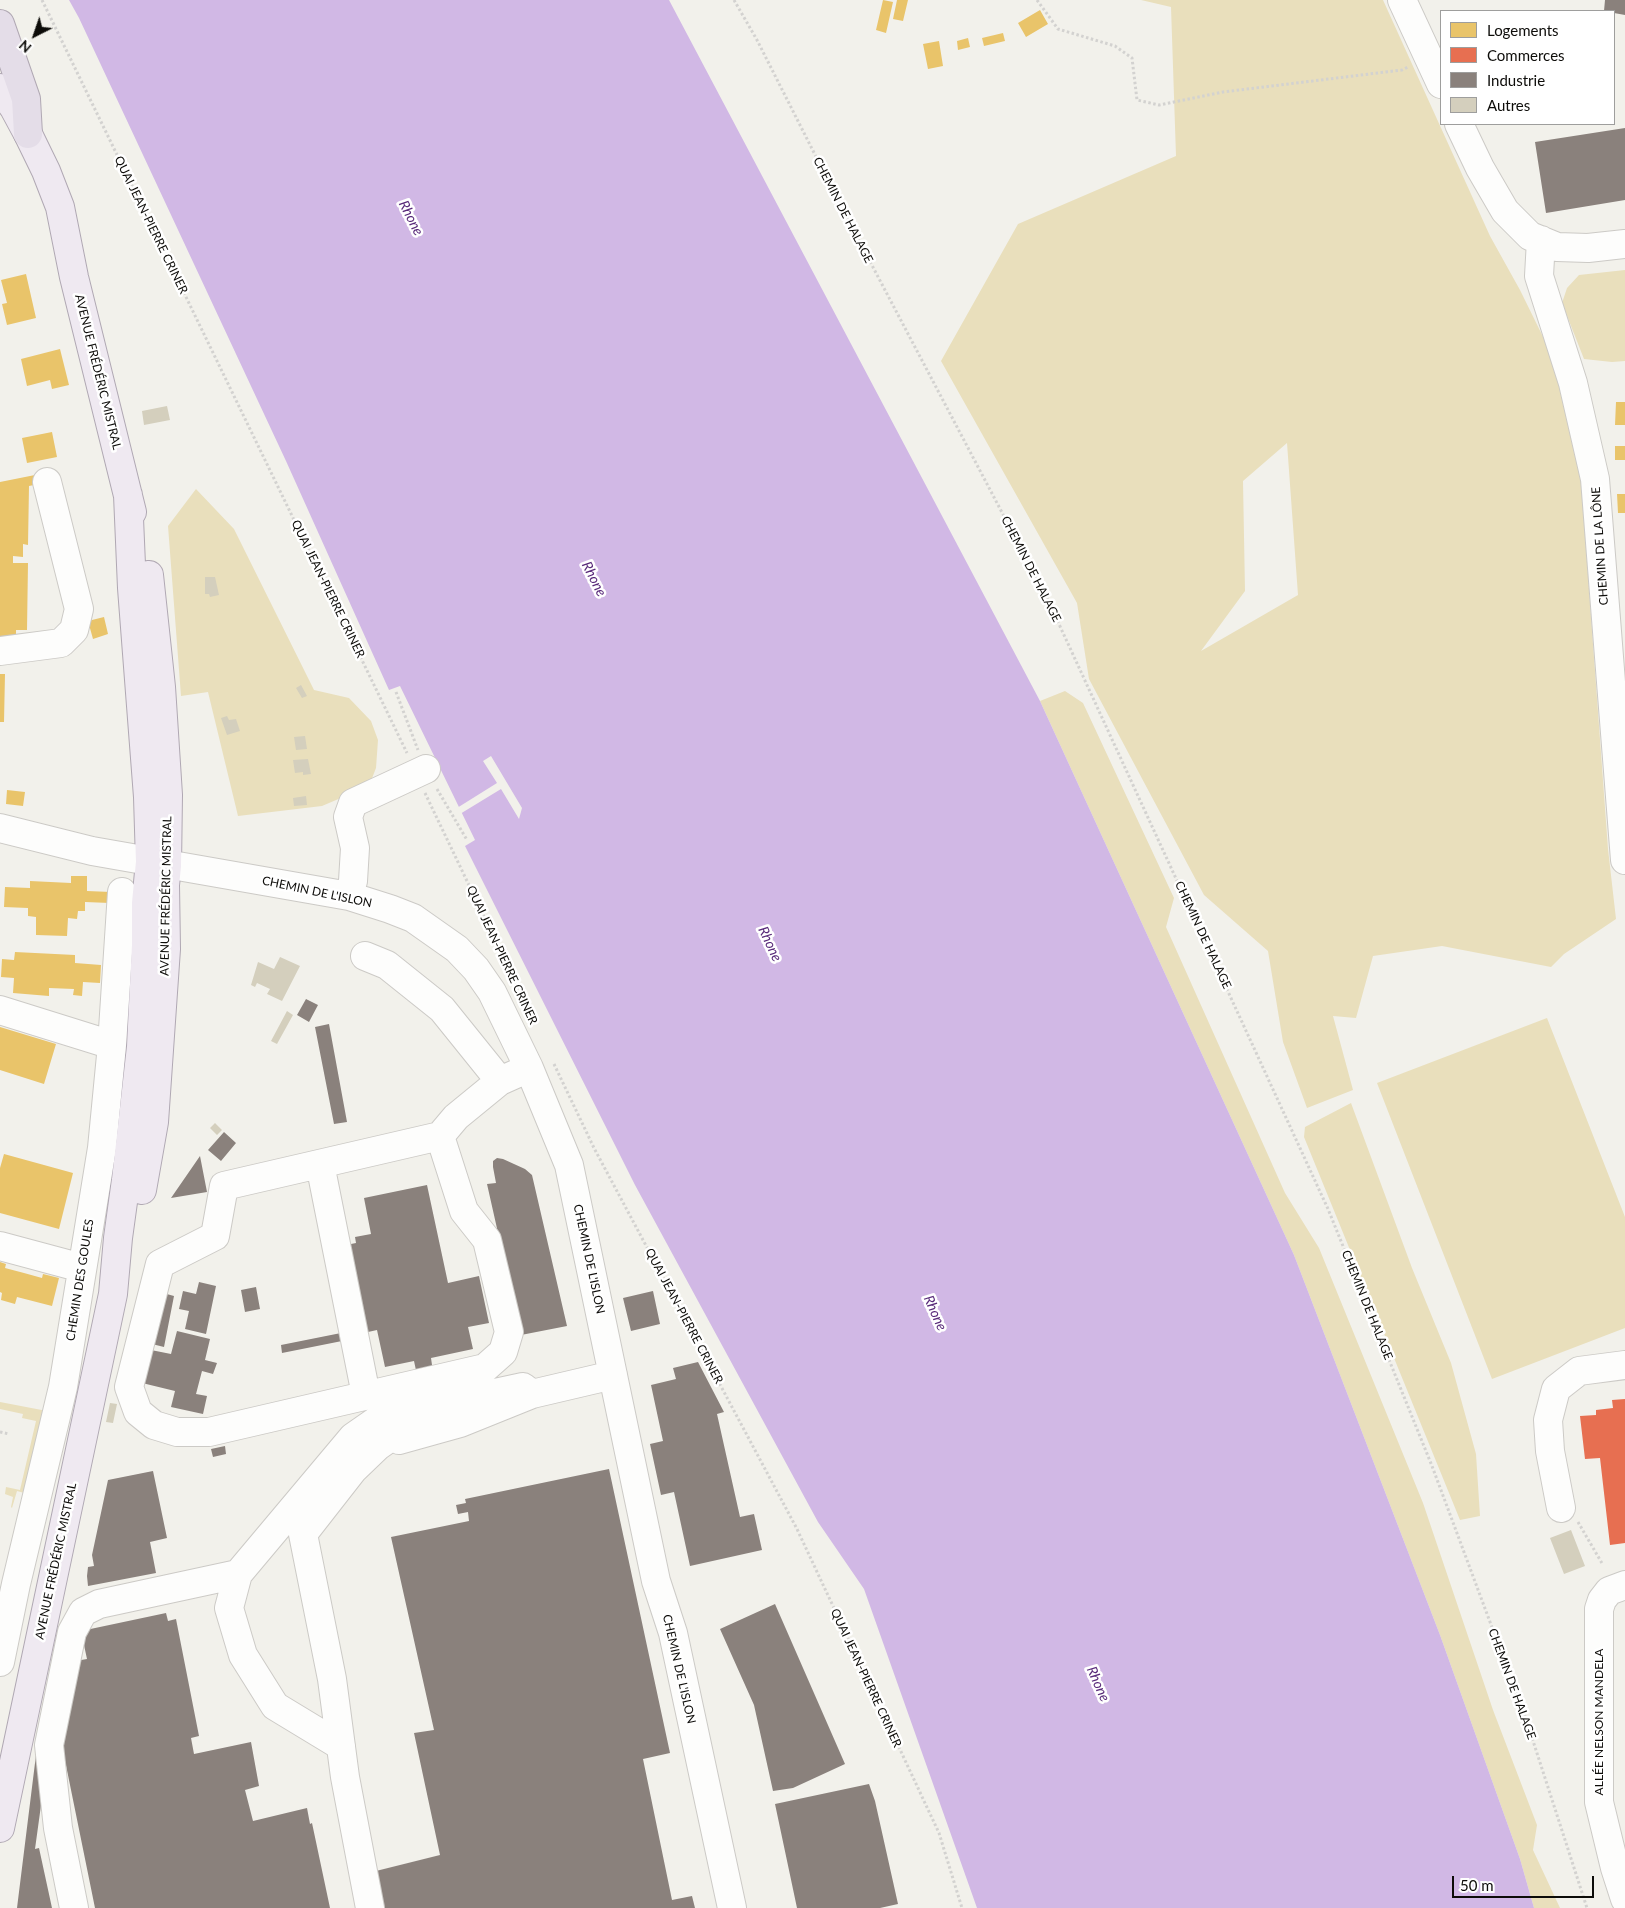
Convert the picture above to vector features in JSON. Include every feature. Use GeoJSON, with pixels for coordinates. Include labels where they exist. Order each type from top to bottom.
{"type":"FeatureCollection","features":[{"type":"Feature","properties":{"kind":"highway"},"geometry":{"type":"LineString","coordinates":[[0,24],[26,99],[28,134]]}},
{"type":"Feature","properties":{"kind":"main road","name":"AVENUE FRÉDÉRIC MISTRAL"},"geometry":{"type":"LineString","coordinates":[[0,88],[14,108],[28,134],[46,171],[60,207],[68,249],[128,495],[132,588],[148,797],[159,864],[146,903],[141,1047],[113,1294],[0,1828]]}},
{"type":"Feature","properties":{"kind":"main road","name":"AVENUE FRÉDÉRIC MISTRAL"},"geometry":{"type":"LineString","coordinates":[[0,120],[24,157],[54,224],[68,249]]}},
{"type":"Feature","properties":{"kind":"street"},"geometry":{"type":"LineString","coordinates":[[1402,0],[1440,82]]}},
{"type":"Feature","properties":{"kind":"street"},"geometry":{"type":"LineString","coordinates":[[1459,125],[1480,168],[1505,210],[1530,236],[1557,247],[1588,248],[1625,244]]}},
{"type":"Feature","properties":{"kind":"street","name":"CHEMIN DE LA LÔNE"},"geometry":{"type":"LineString","coordinates":[[1541,240],[1539,276],[1573,383],[1595,479],[1625,860]]}},
{"type":"Feature","properties":{"kind":"street"},"geometry":{"type":"LineString","coordinates":[[0,651],[61,643],[74,630],[79,609],[47,482]]}},
{"type":"Feature","properties":{"kind":"street"},"geometry":{"type":"LineString","coordinates":[[349,896],[355,848],[348,817],[353,804],[421,771]]}},
{"type":"Feature","properties":{"kind":"street","name":"CHEMIN DE L'ISLON"},"geometry":{"type":"LineString","coordinates":[[0,828],[92,852],[349,896],[390,909],[413,918],[457,950],[476,969],[492,992],[540,1064],[569,1165],[656,1581],[673,1633],[732,1908]]}},
{"type":"Feature","properties":{"kind":"street","name":"CHEMIN DES GOULES"},"geometry":{"type":"LineString","coordinates":[[0,1662],[6,1608],[63,1387],[102,1148],[112,1045],[122,892]]}},
{"type":"Feature","properties":{"kind":"street"},"geometry":{"type":"LineString","coordinates":[[365,956],[387,965],[442,1009],[500,1081]]}},
{"type":"Feature","properties":{"kind":"street"},"geometry":{"type":"LineString","coordinates":[[0,1010],[112,1045]]}},
{"type":"Feature","properties":{"kind":"street"},"geometry":{"type":"LineString","coordinates":[[440,1136],[464,1211],[487,1240],[509,1332],[502,1352],[485,1368],[209,1432],[177,1432],[154,1425],[138,1412],[129,1387],[160,1264],[215,1236],[224,1186],[440,1136],[456,1117],[500,1081],[540,1064]]}},
{"type":"Feature","properties":{"kind":"street"},"geometry":{"type":"LineString","coordinates":[[320,1164],[366,1396]]}},
{"type":"Feature","properties":{"kind":"street"},"geometry":{"type":"LineString","coordinates":[[0,1246],[82,1268]]}},
{"type":"Feature","properties":{"kind":"street"},"geometry":{"type":"LineString","coordinates":[[1560,1508],[1550,1451],[1548,1420],[1556,1389],[1579,1371],[1625,1365]]}},
{"type":"Feature","properties":{"kind":"street"},"geometry":{"type":"LineString","coordinates":[[378,1446],[460,1423],[532,1394],[613,1375]]}},
{"type":"Feature","properties":{"kind":"street"},"geometry":{"type":"LineString","coordinates":[[341,1746],[275,1706],[243,1655],[229,1608],[238,1574],[353,1437],[376,1421],[523,1387],[532,1394]]}},
{"type":"Feature","properties":{"kind":"street"},"geometry":{"type":"LineString","coordinates":[[370,1908],[345,1777],[332,1679],[304,1534],[353,1470],[378,1446],[435,1406]]}},
{"type":"Feature","properties":{"kind":"street"},"geometry":{"type":"LineString","coordinates":[[74,1908],[58,1828],[49,1745],[72,1632],[82,1612],[99,1604],[238,1574]]}},
{"type":"Feature","properties":{"kind":"street","name":"ALLÉE NELSON MANDELA"},"geometry":{"type":"LineString","coordinates":[[1625,1585],[1609,1591],[1602,1600],[1599,1609],[1599,1802],[1614,1868],[1625,1899]]}},
{"type":"Feature","properties":{"kind":"path","name":"QUAI JEAN-PIERRE CRINER"},"geometry":{"type":"LineString","coordinates":[[42,0],[421,771],[531,1014]]}},
{"type":"Feature","properties":{"kind":"path","name":"CHEMIN DE HALAGE"},"geometry":{"type":"LineString","coordinates":[[734,0],[757,40],[845,214],[1047,598],[1328,1209],[1432,1466],[1525,1716],[1587,1908]]}},
{"type":"Feature","properties":{"kind":"path"},"geometry":{"type":"LineString","coordinates":[[1037,0],[1058,29],[1115,46],[1132,58],[1137,100],[1159,105],[1223,92],[1402,70],[1429,58]]}},
{"type":"Feature","properties":{"kind":"path"},"geometry":{"type":"LineString","coordinates":[[396,692],[421,771],[467,840]]}},
{"type":"Feature","properties":{"kind":"path","name":"QUAI JEAN-PIERRE CRINER"},"geometry":{"type":"LineString","coordinates":[[540,1064],[594,1148],[797,1529],[938,1833],[962,1908]]}},
{"type":"Feature","properties":{"kind":"path"},"geometry":{"type":"LineString","coordinates":[[0,1432],[9,1434]]}},
{"type":"Feature","properties":{"kind":"path"},"geometry":{"type":"LineString","coordinates":[[1560,1508],[1571,1521],[1578,1523],[1604,1564]]}},
{"type":"Feature","properties":{"kind":"shaded area"},"geometry":{"type":"Polygon","coordinates":[[[1141,0],[1383,0],[1490,236],[1520,290],[1549,349],[1579,452],[1608,849],[1616,919],[1564,954],[1551,967],[1442,946],[1373,956],[1356,1018],[1333,1016],[1353,1090],[1307,1108],[1283,1042],[1268,951],[1204,895],[1089,679],[1077,603],[941,361],[1018,224],[1176,156],[1171,7],[1141,0]],[[1287,443],[1243,481],[1245,591],[1201,651],[1298,595],[1287,443]]]}},
{"type":"Feature","properties":{"kind":"shaded area"},"geometry":{"type":"Polygon","coordinates":[[[1625,270],[1625,361],[1612,362],[1584,359],[1562,303],[1567,288],[1579,275],[1625,270]]]}},
{"type":"Feature","properties":{"kind":"shaded area"},"geometry":{"type":"Polygon","coordinates":[[[196,489],[234,529],[314,690],[349,698],[371,721],[378,740],[376,768],[369,786],[322,806],[238,816],[208,692],[181,696],[168,526],[196,489]]]}},
{"type":"Feature","properties":{"kind":"shaded area"},"geometry":{"type":"Polygon","coordinates":[[[1065,691],[1083,703],[1174,898],[1166,927],[1285,1193],[1319,1248],[1423,1503],[1493,1710],[1537,1825],[1533,1850],[1560,1908],[1534,1908],[1520,1859],[1440,1635],[1294,1255],[1040,701],[1065,691]]]}},
{"type":"Feature","properties":{"kind":"shaded area"},"geometry":{"type":"Polygon","coordinates":[[[1547,1018],[1625,1217],[1625,1328],[1492,1379],[1377,1083],[1547,1018]]]}},
{"type":"Feature","properties":{"kind":"shaded area"},"geometry":{"type":"Polygon","coordinates":[[[1351,1103],[1412,1268],[1451,1363],[1476,1454],[1480,1516],[1460,1520],[1304,1137],[1305,1127],[1351,1103]]]}},
{"type":"Feature","properties":{"kind":"shaded area"},"geometry":{"type":"Polygon","coordinates":[[[0,1402],[47,1411],[28,1494],[17,1491],[12,1508],[13,1497],[5,1494],[6,1487],[20,1490],[36,1421],[22,1418],[23,1414],[0,1409],[0,1402]]]}},
{"type":"Feature","properties":{"kind":"water","name":"Rhone"},"geometry":{"type":"Polygon","coordinates":[[[69,0],[669,0],[1040,701],[1294,1255],[1440,1635],[1520,1859],[1534,1908],[977,1908],[864,1589],[818,1522],[635,1185],[465,846],[475,840],[400,686],[389,690],[286,461],[69,0]]]}},
{"type":"Feature","properties":{"kind":"pier"},"geometry":{"type":"Polygon","coordinates":[[[491,756],[522,808],[519,819],[501,789],[460,814],[457,808],[497,783],[483,761],[491,756]]]}},
{"type":"Feature","properties":{"kind":"building: Logements"},"geometry":{"type":"Polygon","coordinates":[[[883,0],[893,2],[886,33],[876,30],[883,0]]]}},
{"type":"Feature","properties":{"kind":"building: Logements"},"geometry":{"type":"Polygon","coordinates":[[[897,0],[908,0],[903,21],[893,19],[897,0]]]}},
{"type":"Feature","properties":{"kind":"building: Logements"},"geometry":{"type":"Polygon","coordinates":[[[1040,10],[1048,24],[1026,37],[1018,23],[1040,10]]]}},
{"type":"Feature","properties":{"kind":"building: Logements"},"geometry":{"type":"Polygon","coordinates":[[[1003,33],[1005,41],[984,46],[982,38],[1003,33]]]}},
{"type":"Feature","properties":{"kind":"building: Logements"},"geometry":{"type":"Polygon","coordinates":[[[968,38],[970,47],[958,50],[957,41],[968,38]]]}},
{"type":"Feature","properties":{"kind":"building: Logements"},"geometry":{"type":"Polygon","coordinates":[[[939,41],[943,66],[928,69],[923,44],[939,41]]]}},
{"type":"Feature","properties":{"kind":"building: Logements"},"geometry":{"type":"Polygon","coordinates":[[[26,274],[36,318],[7,325],[2,304],[7,303],[1,280],[26,274]]]}},
{"type":"Feature","properties":{"kind":"building: Logements"},"geometry":{"type":"Polygon","coordinates":[[[60,349],[69,385],[52,389],[50,380],[27,386],[21,359],[60,349]]]}},
{"type":"Feature","properties":{"kind":"building: Logements"},"geometry":{"type":"Polygon","coordinates":[[[1616,402],[1625,402],[1625,425],[1615,425],[1616,402]]]}},
{"type":"Feature","properties":{"kind":"building: Logements"},"geometry":{"type":"Polygon","coordinates":[[[52,432],[57,457],[27,463],[22,438],[52,432]]]}},
{"type":"Feature","properties":{"kind":"building: Logements"},"geometry":{"type":"Polygon","coordinates":[[[1615,446],[1625,446],[1625,460],[1615,460],[1615,446]]]}},
{"type":"Feature","properties":{"kind":"building: Logements"},"geometry":{"type":"Polygon","coordinates":[[[35,475],[34,485],[29,486],[28,545],[23,544],[23,557],[13,556],[13,563],[28,563],[27,630],[16,630],[16,637],[0,644],[0,482],[35,475]]]}},
{"type":"Feature","properties":{"kind":"building: Logements"},"geometry":{"type":"Polygon","coordinates":[[[1617,494],[1625,494],[1625,513],[1618,513],[1617,494]]]}},
{"type":"Feature","properties":{"kind":"building: Logements"},"geometry":{"type":"Polygon","coordinates":[[[104,617],[108,634],[93,639],[88,621],[104,617]]]}},
{"type":"Feature","properties":{"kind":"building: Logements"},"geometry":{"type":"Polygon","coordinates":[[[0,674],[5,674],[4,722],[0,722],[0,674]]]}},
{"type":"Feature","properties":{"kind":"building: Logements"},"geometry":{"type":"Polygon","coordinates":[[[7,790],[25,792],[23,806],[6,804],[7,790]]]}},
{"type":"Feature","properties":{"kind":"building: Logements"},"geometry":{"type":"Polygon","coordinates":[[[71,876],[87,876],[87,891],[111,892],[110,903],[85,902],[85,911],[78,911],[77,919],[68,918],[67,936],[36,935],[36,917],[28,916],[28,908],[4,907],[5,887],[30,888],[30,881],[71,883],[71,876]]]}},
{"type":"Feature","properties":{"kind":"building: Logements"},"geometry":{"type":"Polygon","coordinates":[[[15,952],[75,955],[75,963],[101,965],[100,983],[83,982],[82,996],[73,995],[74,989],[49,988],[49,996],[13,993],[14,978],[1,977],[2,959],[14,960],[15,952]]]}},
{"type":"Feature","properties":{"kind":"building: Logements"},"geometry":{"type":"Polygon","coordinates":[[[0,1027],[56,1044],[44,1084],[0,1070],[0,1027]]]}},
{"type":"Feature","properties":{"kind":"building: Logements"},"geometry":{"type":"Polygon","coordinates":[[[4,1154],[73,1173],[59,1229],[0,1213],[0,1168],[4,1154]]]}},
{"type":"Feature","properties":{"kind":"building: Logements"},"geometry":{"type":"Polygon","coordinates":[[[0,1262],[6,1264],[5,1268],[42,1278],[43,1274],[59,1278],[52,1306],[17,1297],[15,1304],[1,1300],[0,1262]]]}},
{"type":"Feature","properties":{"kind":"building: Commerces"},"geometry":{"type":"Polygon","coordinates":[[[1625,1399],[1625,1543],[1610,1545],[1600,1458],[1585,1459],[1580,1416],[1596,1415],[1596,1410],[1613,1408],[1612,1400],[1625,1399]]]}},
{"type":"Feature","properties":{"kind":"building: Industrie"},"geometry":{"type":"Polygon","coordinates":[[[1605,0],[1625,0],[1625,15],[1615,13],[1615,10],[1604,10],[1605,0]]]}},
{"type":"Feature","properties":{"kind":"building: Industrie"},"geometry":{"type":"Polygon","coordinates":[[[1625,128],[1625,200],[1546,213],[1535,142],[1625,128]]]}},
{"type":"Feature","properties":{"kind":"building: Industrie"},"geometry":{"type":"Polygon","coordinates":[[[306,999],[318,1005],[309,1022],[297,1015],[306,999]]]}},
{"type":"Feature","properties":{"kind":"building: Industrie"},"geometry":{"type":"Polygon","coordinates":[[[329,1024],[347,1122],[334,1124],[315,1027],[329,1024]]]}},
{"type":"Feature","properties":{"kind":"building: Industrie"},"geometry":{"type":"Polygon","coordinates":[[[224,1132],[236,1143],[221,1161],[208,1150],[224,1132]]]}},
{"type":"Feature","properties":{"kind":"building: Industrie"},"geometry":{"type":"Polygon","coordinates":[[[200,1156],[207,1192],[171,1198],[200,1156]]]}},
{"type":"Feature","properties":{"kind":"building: Industrie"},"geometry":{"type":"Polygon","coordinates":[[[497,1158],[525,1169],[532,1175],[567,1326],[521,1335],[487,1184],[496,1183],[493,1161],[497,1158]]]}},
{"type":"Feature","properties":{"kind":"building: Industrie"},"geometry":{"type":"Polygon","coordinates":[[[427,1185],[448,1283],[479,1276],[489,1323],[468,1327],[473,1349],[431,1358],[433,1372],[417,1375],[414,1361],[385,1367],[377,1330],[359,1334],[341,1246],[356,1243],[355,1237],[371,1234],[364,1198],[427,1185]]]}},
{"type":"Feature","properties":{"kind":"building: Industrie"},"geometry":{"type":"Polygon","coordinates":[[[199,1282],[216,1286],[206,1334],[185,1329],[189,1311],[179,1309],[183,1291],[196,1294],[199,1282]]]}},
{"type":"Feature","properties":{"kind":"building: Industrie"},"geometry":{"type":"Polygon","coordinates":[[[256,1287],[260,1309],[245,1312],[241,1290],[256,1287]]]}},
{"type":"Feature","properties":{"kind":"building: Industrie"},"geometry":{"type":"Polygon","coordinates":[[[653,1291],[660,1324],[631,1331],[623,1298],[653,1291]]]}},
{"type":"Feature","properties":{"kind":"building: Industrie"},"geometry":{"type":"Polygon","coordinates":[[[163,1293],[174,1296],[164,1347],[152,1344],[163,1293]]]}},
{"type":"Feature","properties":{"kind":"building: Industrie"},"geometry":{"type":"Polygon","coordinates":[[[177,1331],[210,1339],[205,1360],[217,1363],[213,1374],[202,1371],[196,1394],[207,1396],[203,1414],[171,1407],[175,1391],[138,1382],[146,1349],[171,1354],[177,1331]]]}},
{"type":"Feature","properties":{"kind":"building: Industrie"},"geometry":{"type":"Polygon","coordinates":[[[341,1333],[342,1341],[282,1353],[281,1345],[341,1333]]]}},
{"type":"Feature","properties":{"kind":"building: Industrie"},"geometry":{"type":"Polygon","coordinates":[[[698,1362],[724,1412],[717,1414],[740,1517],[754,1514],[762,1550],[690,1566],[674,1492],[661,1495],[650,1444],[663,1441],[651,1385],[676,1379],[673,1368],[698,1362]]]}},
{"type":"Feature","properties":{"kind":"building: Industrie"},"geometry":{"type":"Polygon","coordinates":[[[225,1446],[226,1454],[213,1457],[211,1449],[225,1446]]]}},
{"type":"Feature","properties":{"kind":"building: Industrie"},"geometry":{"type":"Polygon","coordinates":[[[609,1469],[670,1753],[643,1759],[672,1900],[692,1896],[695,1908],[378,1908],[368,1873],[440,1855],[414,1733],[434,1730],[391,1537],[469,1521],[468,1512],[458,1514],[456,1505],[466,1503],[465,1499],[609,1469]]]}},
{"type":"Feature","properties":{"kind":"building: Industrie"},"geometry":{"type":"Polygon","coordinates":[[[153,1471],[167,1538],[150,1542],[156,1573],[88,1586],[88,1567],[94,1566],[92,1555],[108,1480],[153,1471]]]}},
{"type":"Feature","properties":{"kind":"building: Industrie"},"geometry":{"type":"Polygon","coordinates":[[[775,1604],[845,1764],[793,1788],[773,1791],[754,1705],[720,1629],[775,1604]]]}},
{"type":"Feature","properties":{"kind":"building: Industrie"},"geometry":{"type":"Polygon","coordinates":[[[166,1613],[168,1621],[176,1619],[199,1736],[191,1738],[194,1754],[251,1742],[259,1786],[245,1790],[253,1821],[307,1808],[310,1824],[312,1823],[330,1908],[95,1908],[57,1721],[63,1693],[75,1690],[70,1662],[87,1659],[81,1631],[166,1613]]]}},
{"type":"Feature","properties":{"kind":"building: Industrie"},"geometry":{"type":"Polygon","coordinates":[[[36,1755],[42,1798],[35,1849],[39,1848],[52,1908],[17,1908],[36,1755]]]}},
{"type":"Feature","properties":{"kind":"building: Industrie"},"geometry":{"type":"Polygon","coordinates":[[[869,1784],[875,1801],[898,1904],[880,1908],[797,1908],[775,1804],[869,1784]]]}},
{"type":"Feature","properties":{"kind":"building: Autres"},"geometry":{"type":"Polygon","coordinates":[[[167,406],[170,420],[144,425],[142,411],[167,406]]]}},
{"type":"Feature","properties":{"kind":"building: Autres"},"geometry":{"type":"Polygon","coordinates":[[[205,577],[215,577],[219,595],[210,597],[209,594],[205,594],[205,577]]]}},
{"type":"Feature","properties":{"kind":"building: Autres"},"geometry":{"type":"Polygon","coordinates":[[[301,685],[307,696],[302,698],[296,688],[301,685]]]}},
{"type":"Feature","properties":{"kind":"building: Autres"},"geometry":{"type":"Polygon","coordinates":[[[227,716],[229,720],[236,719],[240,731],[227,735],[221,718],[227,716]]]}},
{"type":"Feature","properties":{"kind":"building: Autres"},"geometry":{"type":"Polygon","coordinates":[[[305,736],[307,749],[296,750],[294,737],[305,736]]]}},
{"type":"Feature","properties":{"kind":"building: Autres"},"geometry":{"type":"Polygon","coordinates":[[[308,759],[311,774],[295,773],[293,760],[308,759]]]}},
{"type":"Feature","properties":{"kind":"building: Autres"},"geometry":{"type":"Polygon","coordinates":[[[306,796],[307,805],[294,806],[293,798],[306,796]]]}},
{"type":"Feature","properties":{"kind":"building: Autres"},"geometry":{"type":"Polygon","coordinates":[[[280,957],[300,966],[282,1001],[267,994],[270,989],[257,983],[255,987],[251,985],[258,962],[274,969],[280,957]]]}},
{"type":"Feature","properties":{"kind":"building: Autres"},"geometry":{"type":"Polygon","coordinates":[[[287,1011],[293,1015],[277,1044],[271,1041],[287,1011]]]}},
{"type":"Feature","properties":{"kind":"building: Autres"},"geometry":{"type":"Polygon","coordinates":[[[215,1123],[222,1130],[217,1135],[210,1128],[215,1123]]]}},
{"type":"Feature","properties":{"kind":"building: Autres"},"geometry":{"type":"Polygon","coordinates":[[[110,1403],[117,1404],[113,1423],[106,1422],[110,1403]]]}},
{"type":"Feature","properties":{"kind":"building: Autres"},"geometry":{"type":"Polygon","coordinates":[[[1571,1530],[1585,1566],[1564,1574],[1550,1538],[1571,1530]]]}}]}
